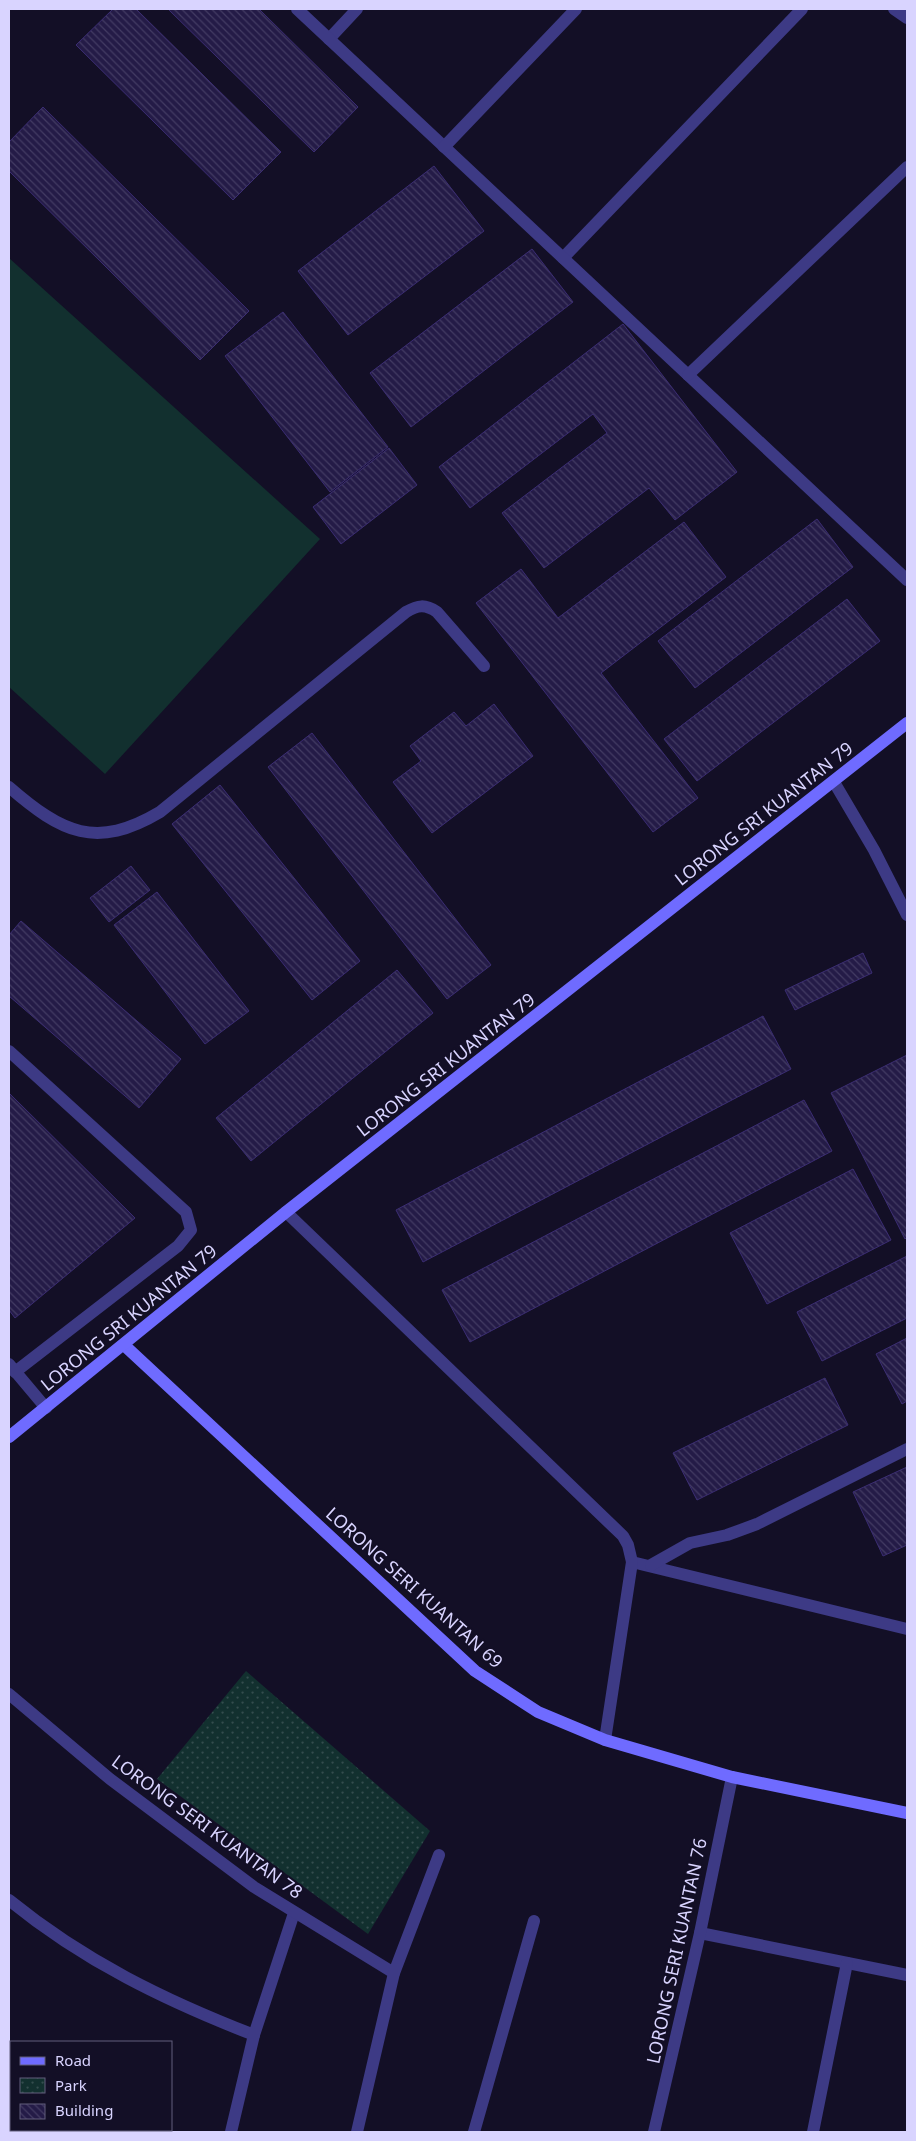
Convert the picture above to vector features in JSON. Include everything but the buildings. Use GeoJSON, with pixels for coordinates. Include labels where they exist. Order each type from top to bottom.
{"type":"FeatureCollection","features":[{"type":"Feature","properties":{"kind":"street"},"geometry":{"type":"LineString","coordinates":[[297,9],[907,580]]}},
{"type":"Feature","properties":{"kind":"street"},"geometry":{"type":"LineString","coordinates":[[329,39],[356,9]]}},
{"type":"Feature","properties":{"kind":"street"},"geometry":{"type":"LineString","coordinates":[[444,147],[576,9]]}},
{"type":"Feature","properties":{"kind":"street"},"geometry":{"type":"LineString","coordinates":[[563,258],[802,9]]}},
{"type":"Feature","properties":{"kind":"street"},"geometry":{"type":"LineString","coordinates":[[894,9],[907,18]]}},
{"type":"Feature","properties":{"kind":"street"},"geometry":{"type":"LineString","coordinates":[[688,375],[907,167]]}},
{"type":"Feature","properties":{"kind":"street"},"geometry":{"type":"LineString","coordinates":[[9,787],[45,815],[71,828],[92,834],[116,832],[138,825],[160,812],[406,612],[417,606],[427,606],[437,612],[484,666]]}},
{"type":"Feature","properties":{"kind":"street","name":"LORONG SRI KUANTAN 79"},"geometry":{"type":"LineString","coordinates":[[9,1437],[286,1212],[907,723]]}},
{"type":"Feature","properties":{"kind":"street"},"geometry":{"type":"LineString","coordinates":[[834,782],[874,850],[907,915]]}},
{"type":"Feature","properties":{"kind":"street"},"geometry":{"type":"LineString","coordinates":[[9,1051],[186,1212],[191,1230],[178,1246],[11,1371],[46,1408]]}},
{"type":"Feature","properties":{"kind":"street"},"geometry":{"type":"LineString","coordinates":[[286,1212],[623,1536],[628,1545],[632,1562],[605,1740]]}},
{"type":"Feature","properties":{"kind":"street","name":"LORONG SERI KUANTAN 69"},"geometry":{"type":"LineString","coordinates":[[124,1345],[475,1672],[538,1712],[605,1740],[732,1777],[907,1812]]}},
{"type":"Feature","properties":{"kind":"street"},"geometry":{"type":"LineString","coordinates":[[652,1565],[690,1543],[726,1535],[757,1524],[907,1449]]}},
{"type":"Feature","properties":{"kind":"street"},"geometry":{"type":"LineString","coordinates":[[632,1562],[652,1565],[907,1629]]}},
{"type":"Feature","properties":{"kind":"street","name":"LORONG SERI KUANTAN 78"},"geometry":{"type":"LineString","coordinates":[[9,1694],[110,1779],[254,1887],[394,1973]]}},
{"type":"Feature","properties":{"kind":"street","name":"LORONG SERI KUANTAN 76"},"geometry":{"type":"LineString","coordinates":[[654,2132],[700,1933],[732,1777]]}},
{"type":"Feature","properties":{"kind":"street"},"geometry":{"type":"LineString","coordinates":[[357,2132],[394,1973],[439,1855]]}},
{"type":"Feature","properties":{"kind":"street"},"geometry":{"type":"LineString","coordinates":[[9,1900],[40,1925],[109,1970],[194,2012],[254,2035]]}},
{"type":"Feature","properties":{"kind":"street"},"geometry":{"type":"LineString","coordinates":[[232,2132],[254,2035],[294,1913]]}},
{"type":"Feature","properties":{"kind":"street"},"geometry":{"type":"LineString","coordinates":[[474,2132],[534,1921]]}},
{"type":"Feature","properties":{"kind":"street"},"geometry":{"type":"LineString","coordinates":[[700,1933],[907,1975]]}},
{"type":"Feature","properties":{"kind":"street"},"geometry":{"type":"LineString","coordinates":[[814,2132],[847,1963]]}},
{"type":"Feature","properties":{"kind":"green space"},"geometry":{"type":"Polygon","coordinates":[[[9,258],[320,539],[105,774],[9,687],[9,258]]]}},
{"type":"Feature","properties":{"kind":"green space"},"geometry":{"type":"Polygon","coordinates":[[[246,1671],[430,1831],[368,1934],[157,1779],[246,1671]]]}}]}
